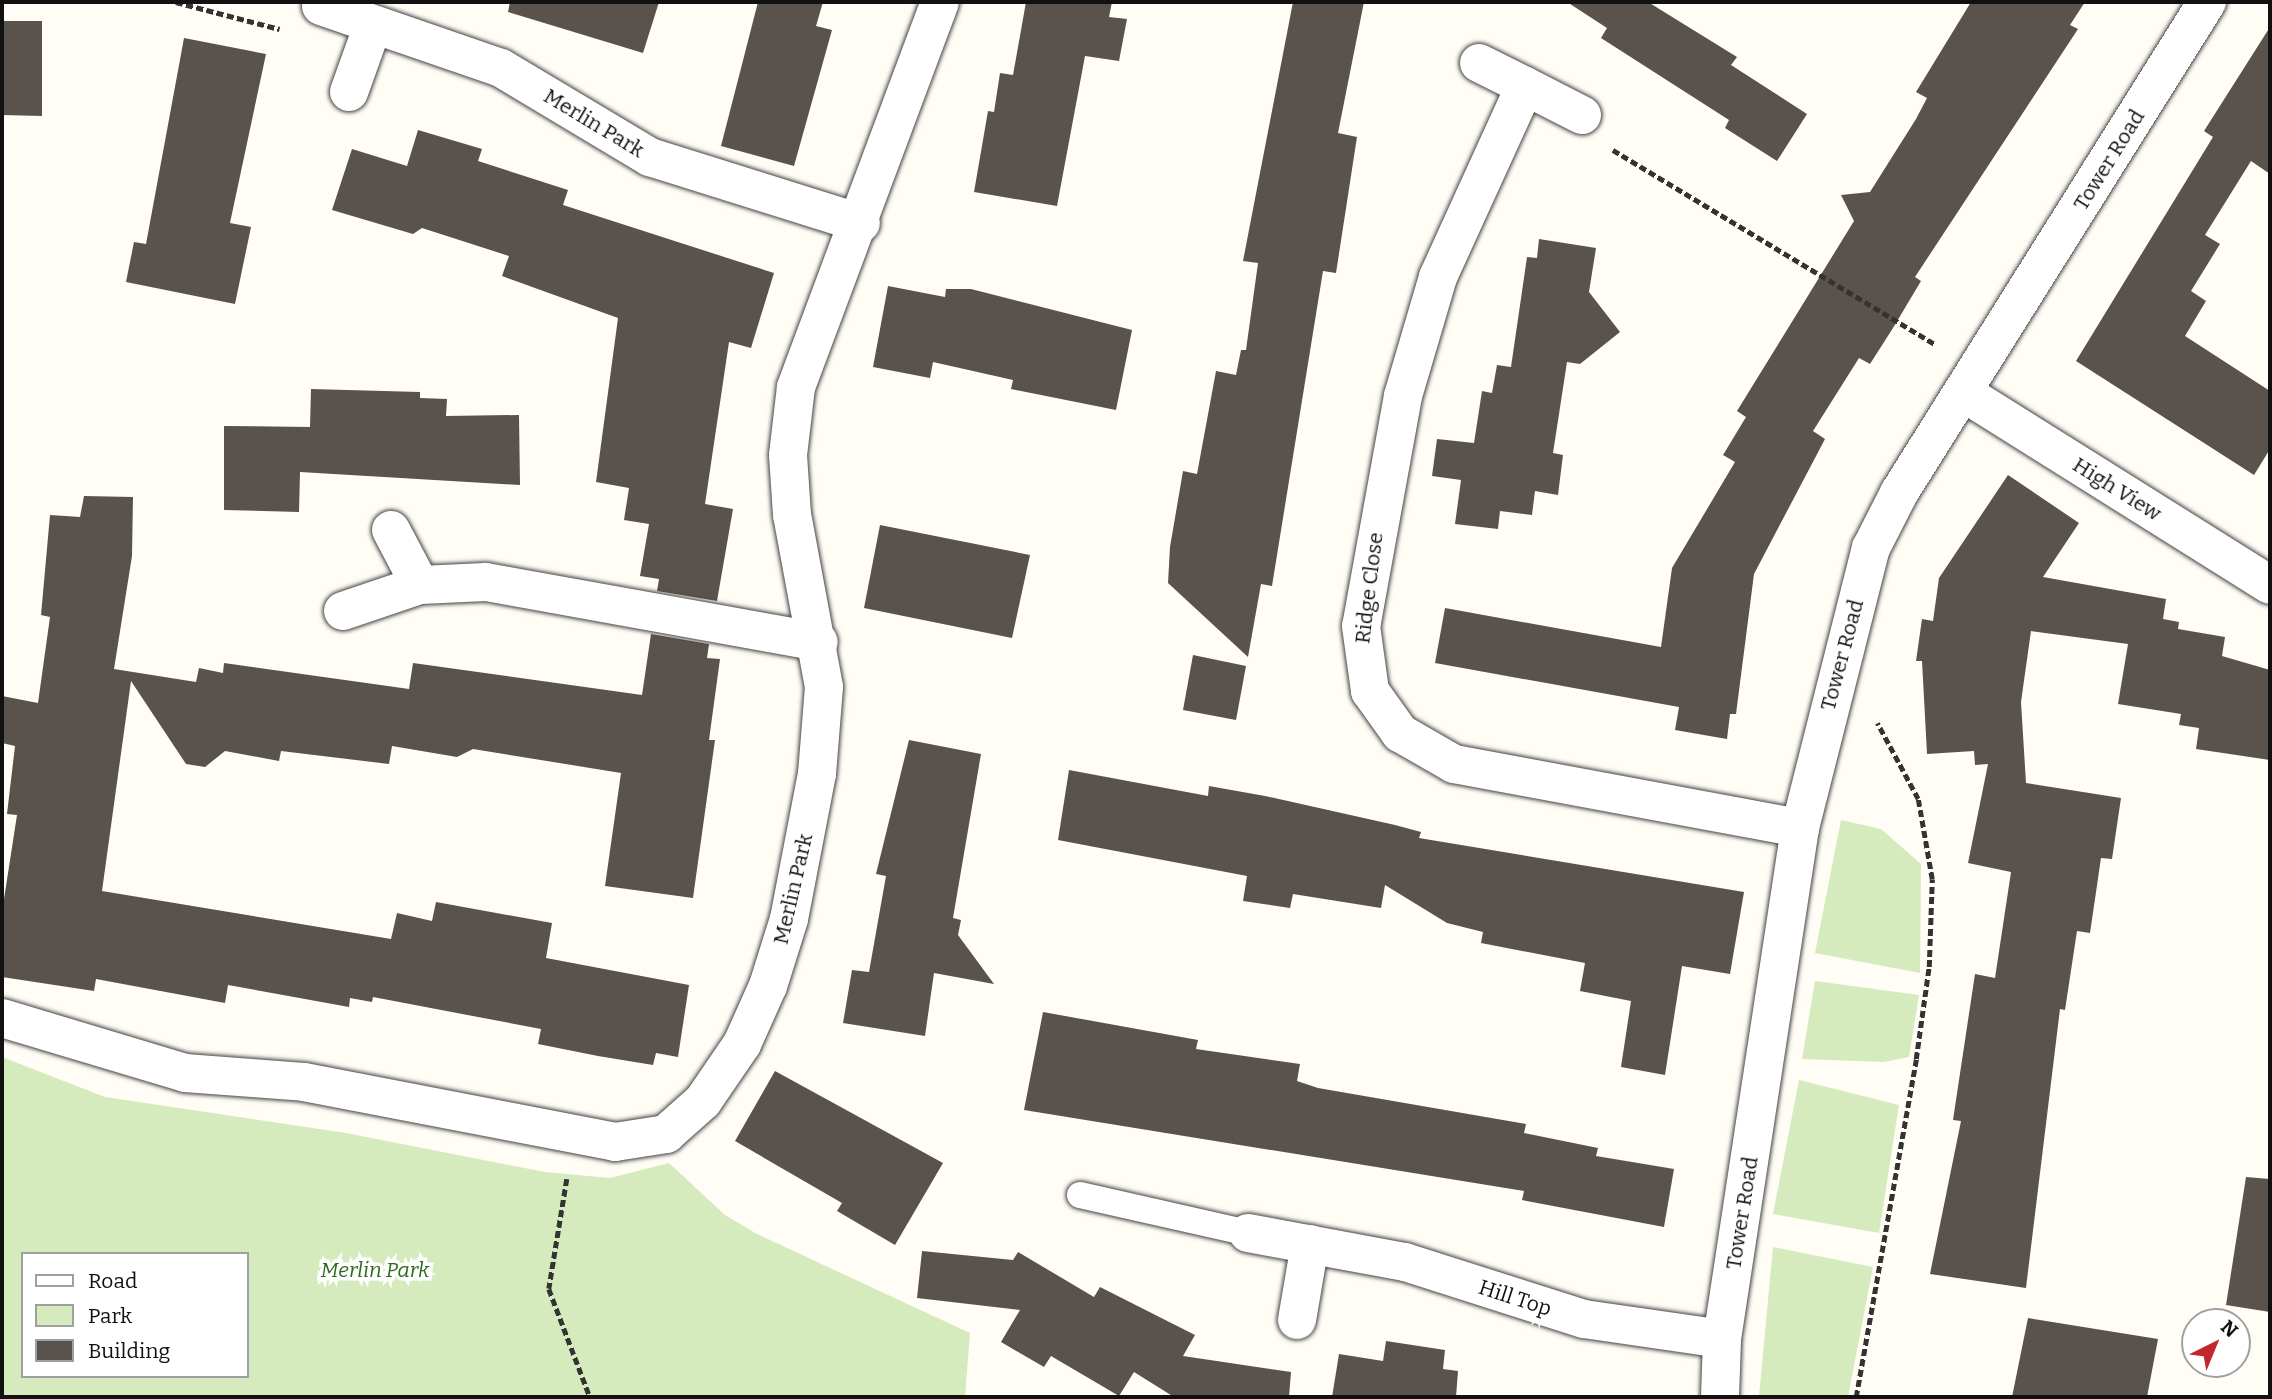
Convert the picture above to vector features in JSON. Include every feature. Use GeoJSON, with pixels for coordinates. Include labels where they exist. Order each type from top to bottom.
{"type":"FeatureCollection","features":[{"type":"Feature","properties":{"kind":"street","name":"Merlin Park"},"geometry":{"type":"LineString","coordinates":[[2,1018],[185,1073],[304,1082],[575,1137],[631,1143],[666,1134],[703,1101],[742,1044],[789,919],[815,787],[824,687],[820,642],[792,515],[790,423],[809,341],[861,223],[940,2]]}},
{"type":"Feature","properties":{"kind":"street","name":"Tower Road"},"geometry":{"type":"LineString","coordinates":[[1720,1397],[1722,1339],[1800,828],[1839,660],[1877,533],[2207,2]]}},
{"type":"Feature","properties":{"kind":"street","name":"Merlin Park"},"geometry":{"type":"LineString","coordinates":[[321,6],[502,68],[650,157],[861,223]]}},
{"type":"Feature","properties":{"kind":"street"},"geometry":{"type":"LineString","coordinates":[[349,92],[373,25]]}},
{"type":"Feature","properties":{"kind":"street"},"geometry":{"type":"LineString","coordinates":[[1479,63],[1582,115]]}},
{"type":"Feature","properties":{"kind":"street","name":"Ridge Close"},"geometry":{"type":"LineString","coordinates":[[1525,86],[1438,277],[1402,396],[1360,626],[1370,691],[1400,733],[1454,764],[1800,828]]}},
{"type":"Feature","properties":{"kind":"street","name":"High View"},"geometry":{"type":"LineString","coordinates":[[1971,381],[2270,586]]}},
{"type":"Feature","properties":{"kind":"street"},"geometry":{"type":"LineString","coordinates":[[390,530],[420,585]]}},
{"type":"Feature","properties":{"kind":"street"},"geometry":{"type":"LineString","coordinates":[[343,611],[420,585],[486,582],[820,642]]}},
{"type":"Feature","properties":{"kind":"street","name":"Hill Top"},"geometry":{"type":"LineString","coordinates":[[1248,1233],[1405,1262],[1584,1319],[1722,1339]]}},
{"type":"Feature","properties":{"kind":"street"},"geometry":{"type":"LineString","coordinates":[[1297,1320],[1310,1244]]}},
{"type":"Feature","properties":{"kind":"lane"},"geometry":{"type":"LineString","coordinates":[[1080,1195],[1248,1233]]}},
{"type":"Feature","properties":{"kind":"path"},"geometry":{"type":"LineString","coordinates":[[176,2],[302,34],[321,6]]}},
{"type":"Feature","properties":{"kind":"path"},"geometry":{"type":"LineString","coordinates":[[1582,115],[1588,135],[1971,381]]}},
{"type":"Feature","properties":{"kind":"path"},"geometry":{"type":"LineString","coordinates":[[1839,660],[1912,783],[1932,878],[1918,1046],[1856,1397]]}},
{"type":"Feature","properties":{"kind":"path"},"geometry":{"type":"LineString","coordinates":[[575,1137],[549,1289],[590,1397]]}},
{"type":"Feature","properties":{"kind":"green space"},"geometry":{"type":"Polygon","coordinates":[[[1841,820],[1881,829],[1921,864],[1920,973],[1815,953],[1841,820]]]}},
{"type":"Feature","properties":{"kind":"green space"},"geometry":{"type":"Polygon","coordinates":[[[1815,981],[1919,995],[1909,1057],[1884,1062],[1802,1059],[1815,981]]]}},
{"type":"Feature","properties":{"kind":"green space","name":"Merlin Park"},"geometry":{"type":"Polygon","coordinates":[[[2,1057],[105,1097],[346,1133],[545,1172],[610,1178],[669,1163],[725,1215],[757,1234],[970,1333],[965,1397],[2,1397],[2,1057]]]}},
{"type":"Feature","properties":{"kind":"green space"},"geometry":{"type":"Polygon","coordinates":[[[1799,1080],[1899,1105],[1879,1233],[1773,1214],[1799,1080]]]}},
{"type":"Feature","properties":{"kind":"green space"},"geometry":{"type":"Polygon","coordinates":[[[1773,1247],[1873,1267],[1848,1397],[1759,1397],[1773,1247]]]}},
{"type":"Feature","properties":{"kind":"building"},"geometry":{"type":"Polygon","coordinates":[[[510,2],[659,2],[643,53],[508,12],[510,2]]]}},
{"type":"Feature","properties":{"kind":"building"},"geometry":{"type":"Polygon","coordinates":[[[758,2],[823,2],[816,26],[832,30],[794,166],[721,146],[758,2]]]}},
{"type":"Feature","properties":{"kind":"building"},"geometry":{"type":"Polygon","coordinates":[[[1026,2],[1112,2],[1109,17],[1127,19],[1119,61],[1085,56],[1057,206],[974,192],[988,111],[994,112],[1000,73],[1013,75],[1026,2]]]}},
{"type":"Feature","properties":{"kind":"building"},"geometry":{"type":"Polygon","coordinates":[[[1293,2],[1364,2],[1338,133],[1357,137],[1336,273],[1323,271],[1272,586],[1261,584],[1248,657],[1168,583],[1170,547],[1183,471],[1197,474],[1216,371],[1236,375],[1241,350],[1246,350],[1258,263],[1243,261],[1293,2]]]}},
{"type":"Feature","properties":{"kind":"building"},"geometry":{"type":"Polygon","coordinates":[[[1567,2],[1648,2],[1737,57],[1731,65],[1807,114],[1777,161],[1725,128],[1729,120],[1601,38],[1607,28],[1567,2]]]}},
{"type":"Feature","properties":{"kind":"building"},"geometry":{"type":"Polygon","coordinates":[[[1971,2],[2085,2],[2070,25],[2078,29],[1915,277],[1921,281],[1893,328],[1870,364],[1859,358],[1813,431],[1825,439],[1754,574],[1736,714],[1730,714],[1727,739],[1675,730],[1679,707],[1435,663],[1445,608],[1661,647],[1672,568],[1735,462],[1723,455],[1746,417],[1737,411],[1854,221],[1841,195],[1870,192],[1916,119],[1927,98],[1916,92],[1971,2]]]}},
{"type":"Feature","properties":{"kind":"building"},"geometry":{"type":"Polygon","coordinates":[[[2,21],[42,21],[42,116],[2,115],[2,21]]]}},
{"type":"Feature","properties":{"kind":"building"},"geometry":{"type":"Polygon","coordinates":[[[2270,27],[2270,174],[2251,161],[2205,235],[2220,244],[2191,291],[2206,301],[2185,336],[2270,391],[2270,449],[2254,475],[2076,361],[2213,137],[2204,131],[2270,27]]]}},
{"type":"Feature","properties":{"kind":"building"},"geometry":{"type":"Polygon","coordinates":[[[184,38],[266,54],[230,223],[251,227],[235,304],[126,282],[134,242],[146,244],[184,38]]]}},
{"type":"Feature","properties":{"kind":"building"},"geometry":{"type":"Polygon","coordinates":[[[418,130],[482,149],[478,161],[568,190],[563,205],[774,273],[751,348],[729,342],[705,504],[733,509],[717,601],[657,591],[659,579],[640,576],[649,524],[624,520],[629,488],[596,482],[618,318],[502,276],[509,256],[422,228],[413,234],[332,210],[352,149],[407,166],[418,130]]]}},
{"type":"Feature","properties":{"kind":"building"},"geometry":{"type":"Polygon","coordinates":[[[1539,239],[1596,248],[1589,292],[1620,332],[1580,364],[1567,362],[1553,453],[1563,455],[1558,495],[1535,491],[1532,515],[1500,511],[1498,529],[1455,524],[1461,480],[1432,476],[1437,439],[1474,443],[1482,391],[1492,393],[1497,365],[1511,367],[1527,257],[1537,258],[1539,239]]]}},
{"type":"Feature","properties":{"kind":"building"},"geometry":{"type":"Polygon","coordinates":[[[888,286],[945,297],[946,289],[971,289],[1132,330],[1116,410],[1011,389],[1013,380],[933,362],[930,378],[873,367],[888,286]]]}},
{"type":"Feature","properties":{"kind":"building"},"geometry":{"type":"Polygon","coordinates":[[[311,389],[420,392],[420,398],[447,399],[446,416],[519,415],[520,485],[300,472],[299,512],[224,510],[224,426],[310,427],[311,389]]]}},
{"type":"Feature","properties":{"kind":"building"},"geometry":{"type":"Polygon","coordinates":[[[2008,475],[2079,523],[2043,577],[2166,599],[2163,619],[2179,622],[2178,629],[2225,637],[2222,656],[2270,670],[2270,760],[2196,749],[2199,728],[2179,725],[2181,714],[2118,704],[2128,644],[2031,631],[2021,702],[2026,783],[2121,798],[2112,859],[2101,858],[2090,933],[2077,931],[2065,1010],[2060,1009],[2026,1288],[1930,1274],[1961,1121],[1953,1120],[1975,974],[1995,978],[2011,872],[1968,863],[1988,764],[1975,765],[1974,751],[1927,754],[1922,661],[1916,661],[1922,619],[1933,621],[1939,578],[2008,475]]]}},
{"type":"Feature","properties":{"kind":"building"},"geometry":{"type":"Polygon","coordinates":[[[84,496],[133,497],[132,556],[114,669],[196,682],[199,668],[223,673],[224,663],[409,689],[413,663],[642,695],[651,634],[709,644],[707,658],[720,659],[709,740],[715,740],[693,898],[605,886],[621,773],[473,749],[457,757],[392,746],[389,764],[281,751],[279,761],[225,751],[205,767],[186,764],[131,681],[102,891],[391,939],[397,913],[432,921],[436,902],[552,923],[546,958],[689,985],[678,1057],[656,1053],[653,1065],[598,1056],[538,1044],[541,1029],[373,997],[372,1002],[350,998],[349,1007],[228,985],[225,1003],[96,979],[94,991],[2,977],[2,912],[17,815],[7,814],[15,746],[2,743],[2,696],[38,703],[50,617],[41,615],[50,515],[80,517],[84,496]]]}},
{"type":"Feature","properties":{"kind":"building"},"geometry":{"type":"Polygon","coordinates":[[[880,525],[1030,555],[1012,638],[864,608],[880,525]]]}},
{"type":"Feature","properties":{"kind":"building"},"geometry":{"type":"Polygon","coordinates":[[[1193,655],[1246,666],[1236,720],[1183,710],[1193,655]]]}},
{"type":"Feature","properties":{"kind":"building"},"geometry":{"type":"Polygon","coordinates":[[[909,740],[981,754],[953,918],[961,920],[958,935],[994,984],[934,973],[925,1036],[843,1023],[852,970],[869,972],[886,876],[876,874],[909,740]]]}},
{"type":"Feature","properties":{"kind":"building"},"geometry":{"type":"Polygon","coordinates":[[[1069,770],[1208,796],[1209,786],[1265,796],[1421,832],[1419,838],[1744,892],[1730,974],[1682,966],[1665,1075],[1621,1067],[1631,1001],[1580,991],[1585,963],[1481,943],[1483,932],[1447,923],[1385,885],[1381,908],[1293,894],[1290,908],[1243,901],[1247,876],[1058,840],[1069,770]]]}},
{"type":"Feature","properties":{"kind":"building"},"geometry":{"type":"Polygon","coordinates":[[[1043,1012],[1198,1040],[1196,1049],[1300,1064],[1297,1081],[1318,1088],[1526,1124],[1524,1133],[1598,1148],[1596,1156],[1674,1169],[1664,1227],[1522,1200],[1524,1191],[1024,1110],[1043,1012]]]}},
{"type":"Feature","properties":{"kind":"building"},"geometry":{"type":"Polygon","coordinates":[[[775,1071],[943,1163],[895,1245],[837,1211],[842,1203],[735,1141],[775,1071]]]}},
{"type":"Feature","properties":{"kind":"building"},"geometry":{"type":"Polygon","coordinates":[[[2246,1177],[2270,1179],[2270,1312],[2226,1305],[2246,1177]]]}},
{"type":"Feature","properties":{"kind":"building"},"geometry":{"type":"Polygon","coordinates":[[[922,1251],[1013,1260],[1018,1252],[1094,1297],[1100,1287],[1195,1335],[1183,1356],[1291,1372],[1289,1397],[1174,1397],[1134,1372],[1119,1396],[1051,1356],[1044,1367],[1001,1342],[1020,1310],[917,1298],[922,1251]]]}},
{"type":"Feature","properties":{"kind":"building"},"geometry":{"type":"Polygon","coordinates":[[[2028,1318],[2158,1339],[2147,1397],[2012,1397],[2028,1318]]]}},
{"type":"Feature","properties":{"kind":"building"},"geometry":{"type":"Polygon","coordinates":[[[1386,1341],[1445,1350],[1443,1369],[1458,1371],[1456,1397],[1332,1397],[1339,1354],[1383,1361],[1386,1341]]]}}]}
